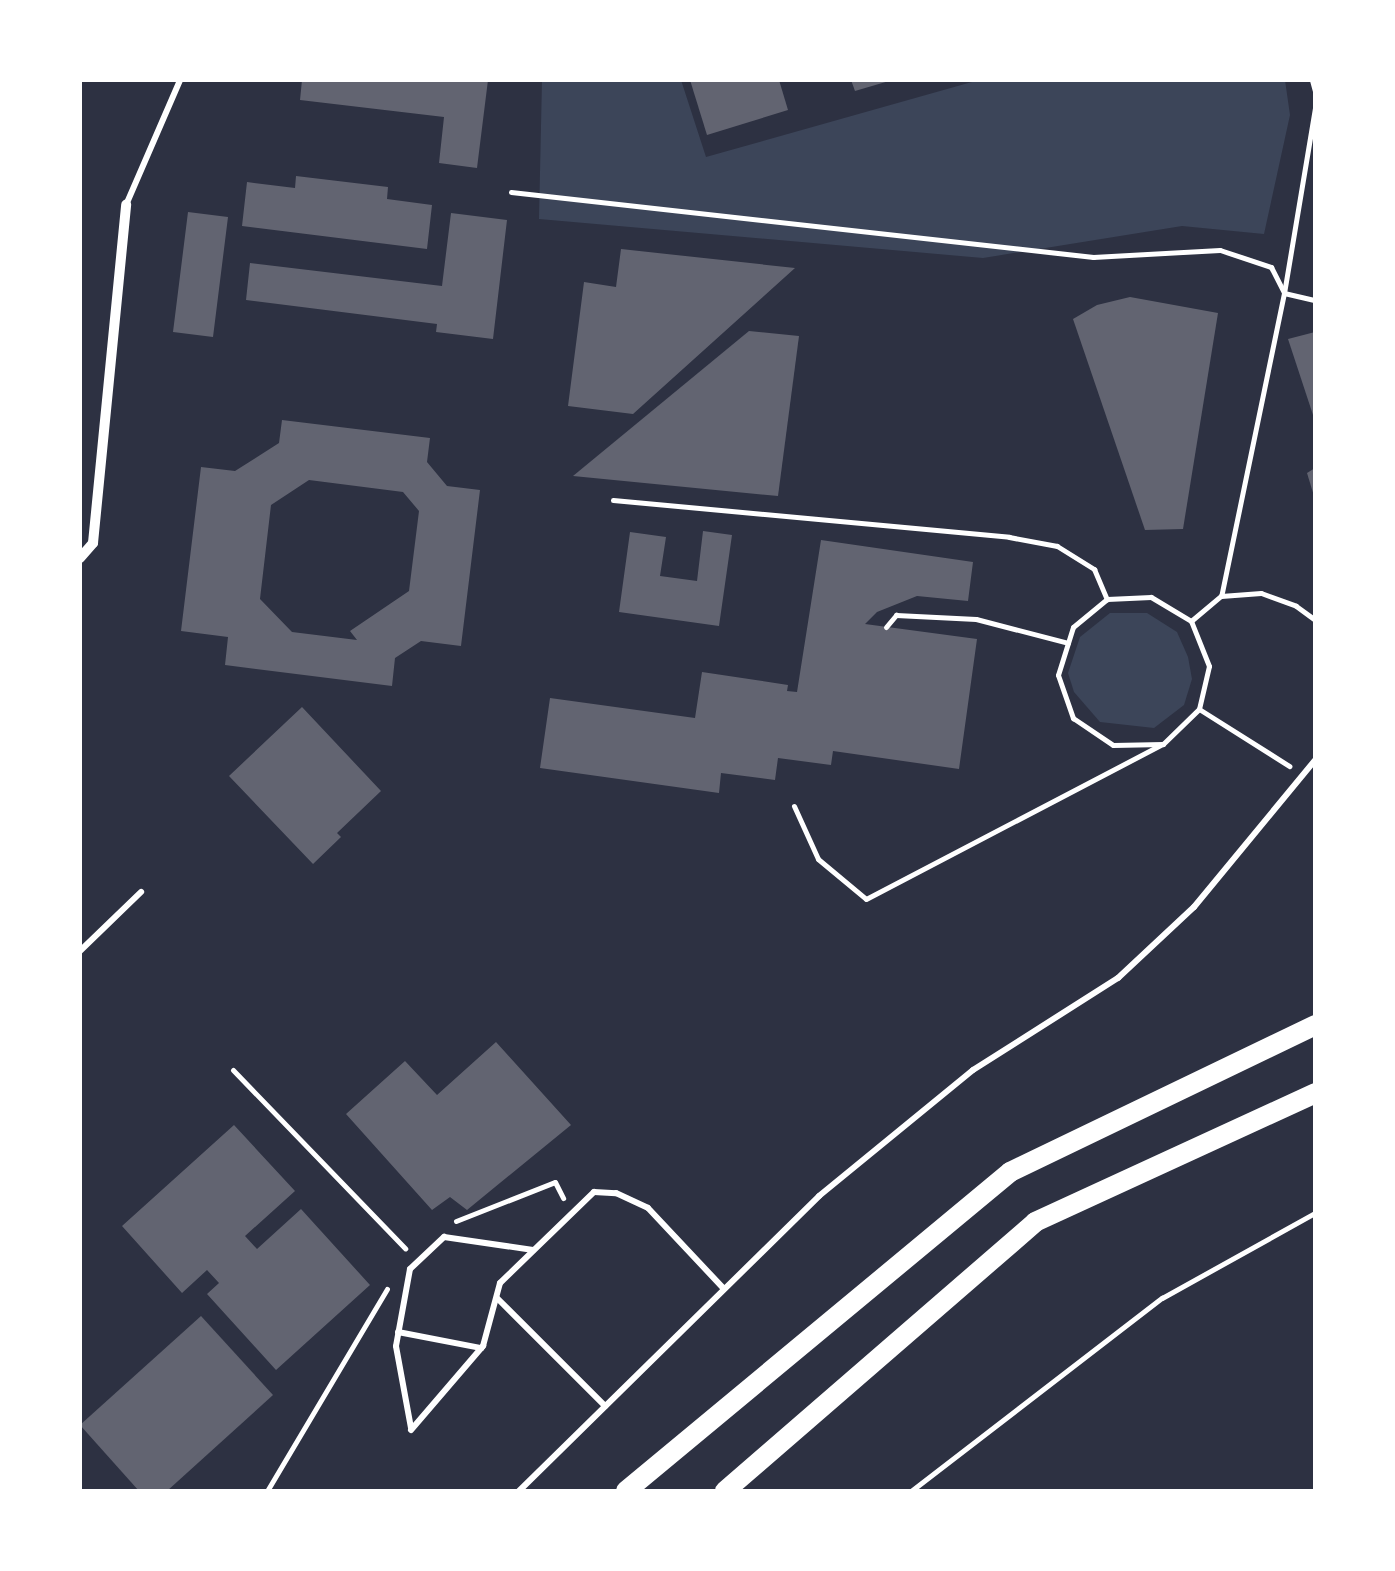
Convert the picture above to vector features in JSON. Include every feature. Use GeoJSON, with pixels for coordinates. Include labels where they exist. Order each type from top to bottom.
{"type":"FeatureCollection","features":[{"type":"Feature","properties":{"kind":"main road"},"geometry":{"type":"LineString","coordinates":[[626,1491],[1010,1172],[1315,1025]]}},
{"type":"Feature","properties":{"kind":"main road"},"geometry":{"type":"LineString","coordinates":[[725,1491],[1035,1222],[1315,1093]]}},
{"type":"Feature","properties":{"kind":"street"},"geometry":{"type":"LineString","coordinates":[[80,558],[93,543],[126,205]]}},
{"type":"Feature","properties":{"kind":"lane"},"geometry":{"type":"LineString","coordinates":[[126,205],[180,80]]}},
{"type":"Feature","properties":{"kind":"lane"},"geometry":{"type":"LineString","coordinates":[[519,1491],[819,1196],[973,1070],[1118,978],[1194,907],[1315,760]]}},
{"type":"Feature","properties":{"kind":"lane"},"geometry":{"type":"LineString","coordinates":[[80,951],[142,892]]}},
{"type":"Feature","properties":{"kind":"lane"},"geometry":{"type":"LineString","coordinates":[[534,1250],[444,1237],[410,1269],[396,1346],[411,1430],[482,1348],[500,1284],[594,1192],[616,1193],[648,1208],[724,1289]]}},
{"type":"Feature","properties":{"kind":"lane"},"geometry":{"type":"LineString","coordinates":[[496,1297],[605,1406]]}},
{"type":"Feature","properties":{"kind":"lane"},"geometry":{"type":"LineString","coordinates":[[398,1332],[482,1348]]}},
{"type":"Feature","properties":{"kind":"path"},"geometry":{"type":"LineString","coordinates":[[1312,80],[1315,91]]}},
{"type":"Feature","properties":{"kind":"path"},"geometry":{"type":"LineString","coordinates":[[1221,596],[1284,293],[1315,108]]}},
{"type":"Feature","properties":{"kind":"path"},"geometry":{"type":"LineString","coordinates":[[511,192],[1093,257],[1220,250],[1271,267],[1284,293]]}},
{"type":"Feature","properties":{"kind":"path"},"geometry":{"type":"LineString","coordinates":[[1284,293],[1315,300]]}},
{"type":"Feature","properties":{"kind":"path"},"geometry":{"type":"LineString","coordinates":[[613,500],[1057,546],[1094,569],[1107,599]]}},
{"type":"Feature","properties":{"kind":"path"},"geometry":{"type":"LineString","coordinates":[[1190,621],[1221,596],[1262,593],[1296,606],[1315,620]]}},
{"type":"Feature","properties":{"kind":"path"},"geometry":{"type":"LineString","coordinates":[[794,806],[818,860],[866,899],[1163,744],[1199,709],[1209,666],[1190,621],[1151,597],[1107,599],[1072,627],[1058,675],[1073,718],[1113,745],[1163,744]]}},
{"type":"Feature","properties":{"kind":"path"},"geometry":{"type":"LineString","coordinates":[[886,627],[896,615],[976,620],[1068,644]]}},
{"type":"Feature","properties":{"kind":"path"},"geometry":{"type":"LineString","coordinates":[[1199,709],[1301,774]]}},
{"type":"Feature","properties":{"kind":"path"},"geometry":{"type":"LineString","coordinates":[[233,1070],[407,1250]]}},
{"type":"Feature","properties":{"kind":"path"},"geometry":{"type":"LineString","coordinates":[[911,1491],[1162,1298],[1315,1212]]}},
{"type":"Feature","properties":{"kind":"shaded area"},"geometry":{"type":"Polygon","coordinates":[[[542,80],[681,80],[706,157],[979,80],[1285,80],[1290,115],[1264,234],[1182,226],[983,258],[539,219],[542,80]]]}},
{"type":"Feature","properties":{"kind":"shaded area"},"geometry":{"type":"Polygon","coordinates":[[[1110,613],[1147,613],[1177,632],[1188,657],[1192,679],[1184,705],[1154,728],[1100,722],[1074,692],[1068,673],[1080,637],[1110,613]]]}},
{"type":"Feature","properties":{"kind":"building"},"geometry":{"type":"Polygon","coordinates":[[[302,80],[488,80],[477,168],[439,163],[444,117],[300,100],[302,80]]]}},
{"type":"Feature","properties":{"kind":"building"},"geometry":{"type":"Polygon","coordinates":[[[690,80],[779,80],[788,110],[707,135],[690,80]]]}},
{"type":"Feature","properties":{"kind":"building"},"geometry":{"type":"Polygon","coordinates":[[[851,80],[889,80],[889,81],[855,91],[851,80]]]}},
{"type":"Feature","properties":{"kind":"building"},"geometry":{"type":"Polygon","coordinates":[[[296,176],[388,187],[387,199],[432,205],[427,249],[242,226],[247,182],[295,188],[296,176]]]}},
{"type":"Feature","properties":{"kind":"building"},"geometry":{"type":"Polygon","coordinates":[[[188,212],[228,217],[213,337],[173,332],[188,212]]]}},
{"type":"Feature","properties":{"kind":"building"},"geometry":{"type":"Polygon","coordinates":[[[451,213],[507,220],[493,339],[436,332],[437,324],[246,300],[250,263],[442,286],[451,213]]]}},
{"type":"Feature","properties":{"kind":"building"},"geometry":{"type":"Polygon","coordinates":[[[621,249],[795,268],[633,414],[568,406],[584,282],[616,287],[621,249]]]}},
{"type":"Feature","properties":{"kind":"building"},"geometry":{"type":"Polygon","coordinates":[[[1130,297],[1218,313],[1183,529],[1145,530],[1073,319],[1097,305],[1130,297]]]}},
{"type":"Feature","properties":{"kind":"building"},"geometry":{"type":"Polygon","coordinates":[[[749,331],[799,336],[778,496],[573,476],[749,331]]]}},
{"type":"Feature","properties":{"kind":"building"},"geometry":{"type":"Polygon","coordinates":[[[1315,332],[1315,418],[1314,418],[1288,339],[1315,332]]]}},
{"type":"Feature","properties":{"kind":"building"},"geometry":{"type":"Polygon","coordinates":[[[282,420],[430,438],[427,462],[447,486],[480,490],[461,646],[421,641],[395,658],[392,686],[225,665],[228,637],[181,631],[201,467],[235,471],[279,443],[282,420]],[[309,480],[271,505],[260,599],[292,632],[357,640],[350,631],[409,591],[419,511],[403,492],[309,480]]]}},
{"type":"Feature","properties":{"kind":"building"},"geometry":{"type":"Polygon","coordinates":[[[1315,468],[1315,496],[1314,496],[1307,473],[1315,468]]]}},
{"type":"Feature","properties":{"kind":"building"},"geometry":{"type":"Polygon","coordinates":[[[703,531],[732,535],[719,626],[619,612],[630,532],[666,537],[660,576],[697,581],[703,531]]]}},
{"type":"Feature","properties":{"kind":"building"},"geometry":{"type":"Polygon","coordinates":[[[821,540],[973,562],[968,601],[917,596],[877,612],[865,624],[977,639],[959,769],[833,751],[831,765],[778,758],[775,780],[721,773],[719,793],[540,768],[550,698],[695,718],[702,672],[788,685],[787,691],[797,692],[821,540]]]}},
{"type":"Feature","properties":{"kind":"building"},"geometry":{"type":"Polygon","coordinates":[[[302,707],[381,791],[337,833],[341,837],[313,864],[229,776],[302,707]]]}},
{"type":"Feature","properties":{"kind":"building"},"geometry":{"type":"Polygon","coordinates":[[[496,1042],[571,1125],[467,1210],[450,1197],[432,1210],[346,1114],[405,1061],[437,1095],[496,1042]]]}},
{"type":"Feature","properties":{"kind":"building"},"geometry":{"type":"Polygon","coordinates":[[[234,1125],[295,1191],[245,1236],[257,1249],[301,1209],[370,1285],[276,1370],[207,1294],[219,1283],[207,1270],[182,1293],[122,1226],[234,1125]]]}},
{"type":"Feature","properties":{"kind":"building"},"geometry":{"type":"Polygon","coordinates":[[[201,1316],[273,1395],[167,1491],[139,1491],[80,1425],[201,1316]]]}}]}
